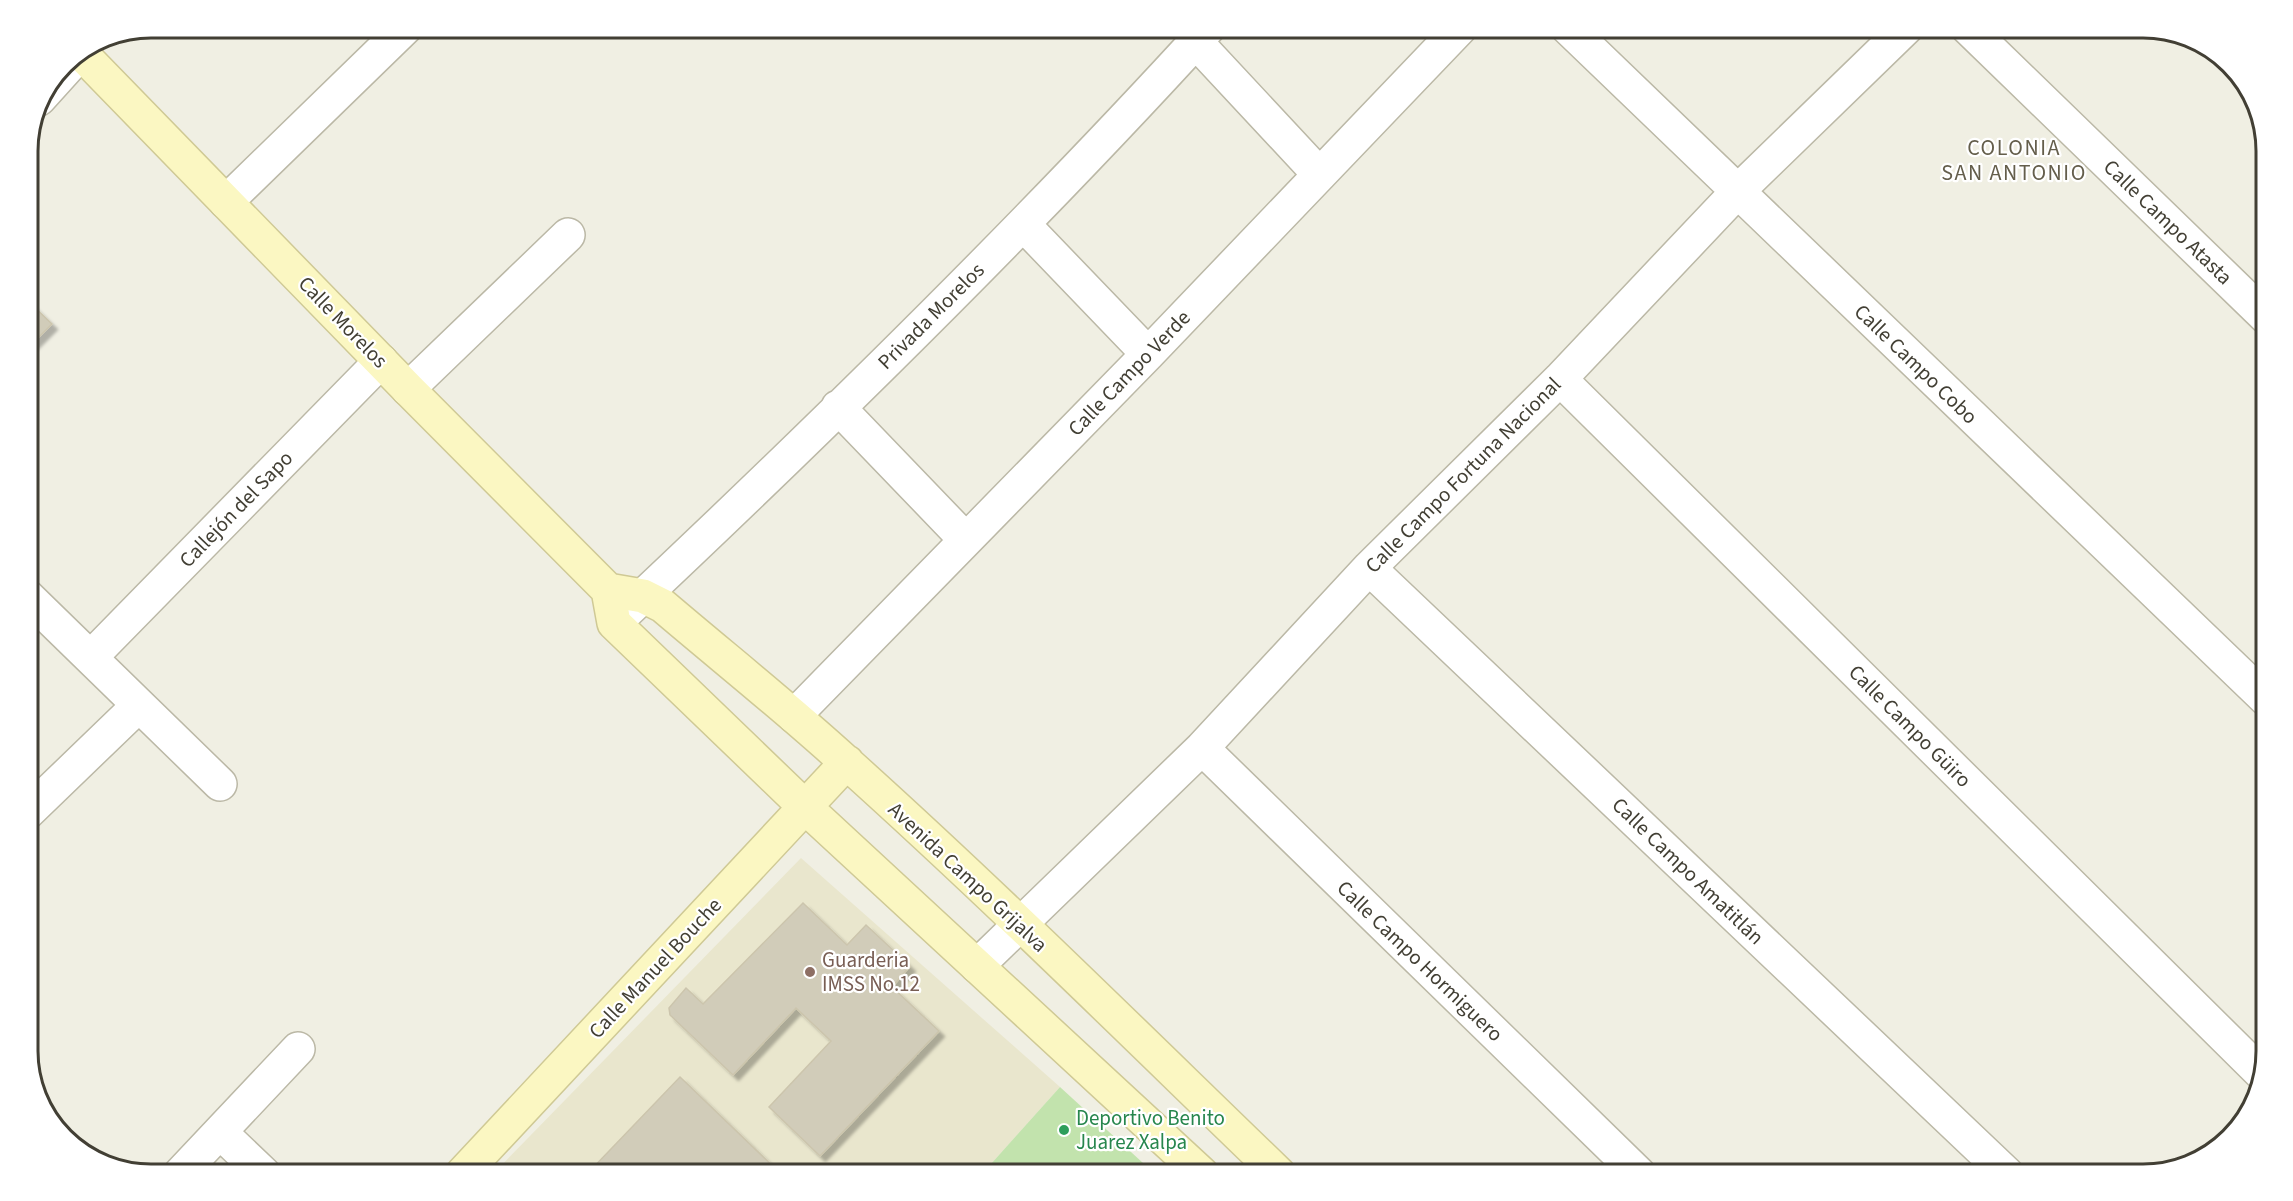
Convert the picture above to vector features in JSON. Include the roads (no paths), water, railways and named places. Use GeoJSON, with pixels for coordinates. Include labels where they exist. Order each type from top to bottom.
{"type":"FeatureCollection","features":[{"type":"Feature","properties":{"kind":"street"},"geometry":{"type":"LineString","coordinates":[[226,202],[395,38]]}},
{"type":"Feature","properties":{"kind":"street","name":"Privada Morelos"},"geometry":{"type":"LineString","coordinates":[[614,623],[838,407],[1023,224],[1198,38]]}},
{"type":"Feature","properties":{"kind":"street"},"geometry":{"type":"LineString","coordinates":[[1205,38],[1319,174]]}},
{"type":"Feature","properties":{"kind":"street","name":"Calle Campo Verde"},"geometry":{"type":"LineString","coordinates":[[794,716],[1148,354],[1450,38]]}},
{"type":"Feature","properties":{"kind":"street","name":"Calle Campo Cobo"},"geometry":{"type":"LineString","coordinates":[[1578,38],[2256,689]]}},
{"type":"Feature","properties":{"kind":"street","name":"Calle Campo Fortuna Nacional"},"geometry":{"type":"LineString","coordinates":[[977,966],[1202,748],[1369,568],[1560,379],[1737,192],[1896,38]]}},
{"type":"Feature","properties":{"kind":"street","name":"Calle Campo Atasta"},"geometry":{"type":"LineString","coordinates":[[1978,38],[2255,307]]}},
{"type":"Feature","properties":{"kind":"street","name":"Calle Morelos"},"geometry":{"type":"LineString","coordinates":[[88,57],[408,389],[608,590]]}},
{"type":"Feature","properties":{"kind":"street"},"geometry":{"type":"LineString","coordinates":[[1023,224],[1148,354]]}},
{"type":"Feature","properties":{"kind":"street"},"geometry":{"type":"LineString","coordinates":[[408,389],[568,235]]}},
{"type":"Feature","properties":{"kind":"street","name":"Callejón del Sapo"},"geometry":{"type":"LineString","coordinates":[[91,657],[381,361]]}},
{"type":"Feature","properties":{"kind":"street","name":"Calle Campo Güiro"},"geometry":{"type":"LineString","coordinates":[[1560,379],[2254,1066]]}},
{"type":"Feature","properties":{"kind":"street"},"geometry":{"type":"LineString","coordinates":[[838,407],[966,539]]}},
{"type":"Feature","properties":{"kind":"street","name":"Calle Campo Amatitlán"},"geometry":{"type":"LineString","coordinates":[[1369,568],[1995,1163]]}},
{"type":"Feature","properties":{"kind":"street"},"geometry":{"type":"LineString","coordinates":[[643,596],[608,590],[614,623],[805,807],[1190,1163]]}},
{"type":"Feature","properties":{"kind":"street","name":"Avenida Campo Grijalva"},"geometry":{"type":"LineString","coordinates":[[643,596],[663,606],[846,762],[1020,924],[1268,1163]]}},
{"type":"Feature","properties":{"kind":"street"},"geometry":{"type":"LineString","coordinates":[[38,606],[220,784]]}},
{"type":"Feature","properties":{"kind":"street"},"geometry":{"type":"LineString","coordinates":[[38,802],[138,705]]}},
{"type":"Feature","properties":{"kind":"street","name":"Calle Campo Hormiguero"},"geometry":{"type":"LineString","coordinates":[[1202,748],[1628,1163]]}},
{"type":"Feature","properties":{"kind":"street","name":"Calle Manuel Bouche"},"geometry":{"type":"LineString","coordinates":[[472,1163],[846,762]]}},
{"type":"Feature","properties":{"kind":"street"},"geometry":{"type":"LineString","coordinates":[[190,1163],[298,1049]]}},
{"type":"Feature","properties":{"kind":"street"},"geometry":{"type":"LineString","coordinates":[[220,1132],[252,1163]]}},
{"type":"Feature","properties":{"kind":"place","name":"Guarderia IMSS No.12"},"geometry":{"type":"Point","coordinates":[810,972]}},
{"type":"Feature","properties":{"kind":"place","name":"Deportivo Benito Juarez Xalpa"},"geometry":{"type":"Point","coordinates":[1064,1130]}},
{"type":"Feature","properties":{"kind":"district","name":"COLONIA SAN ANTONIO"},"geometry":{"type":"Point","coordinates":[2014,160]}}]}
